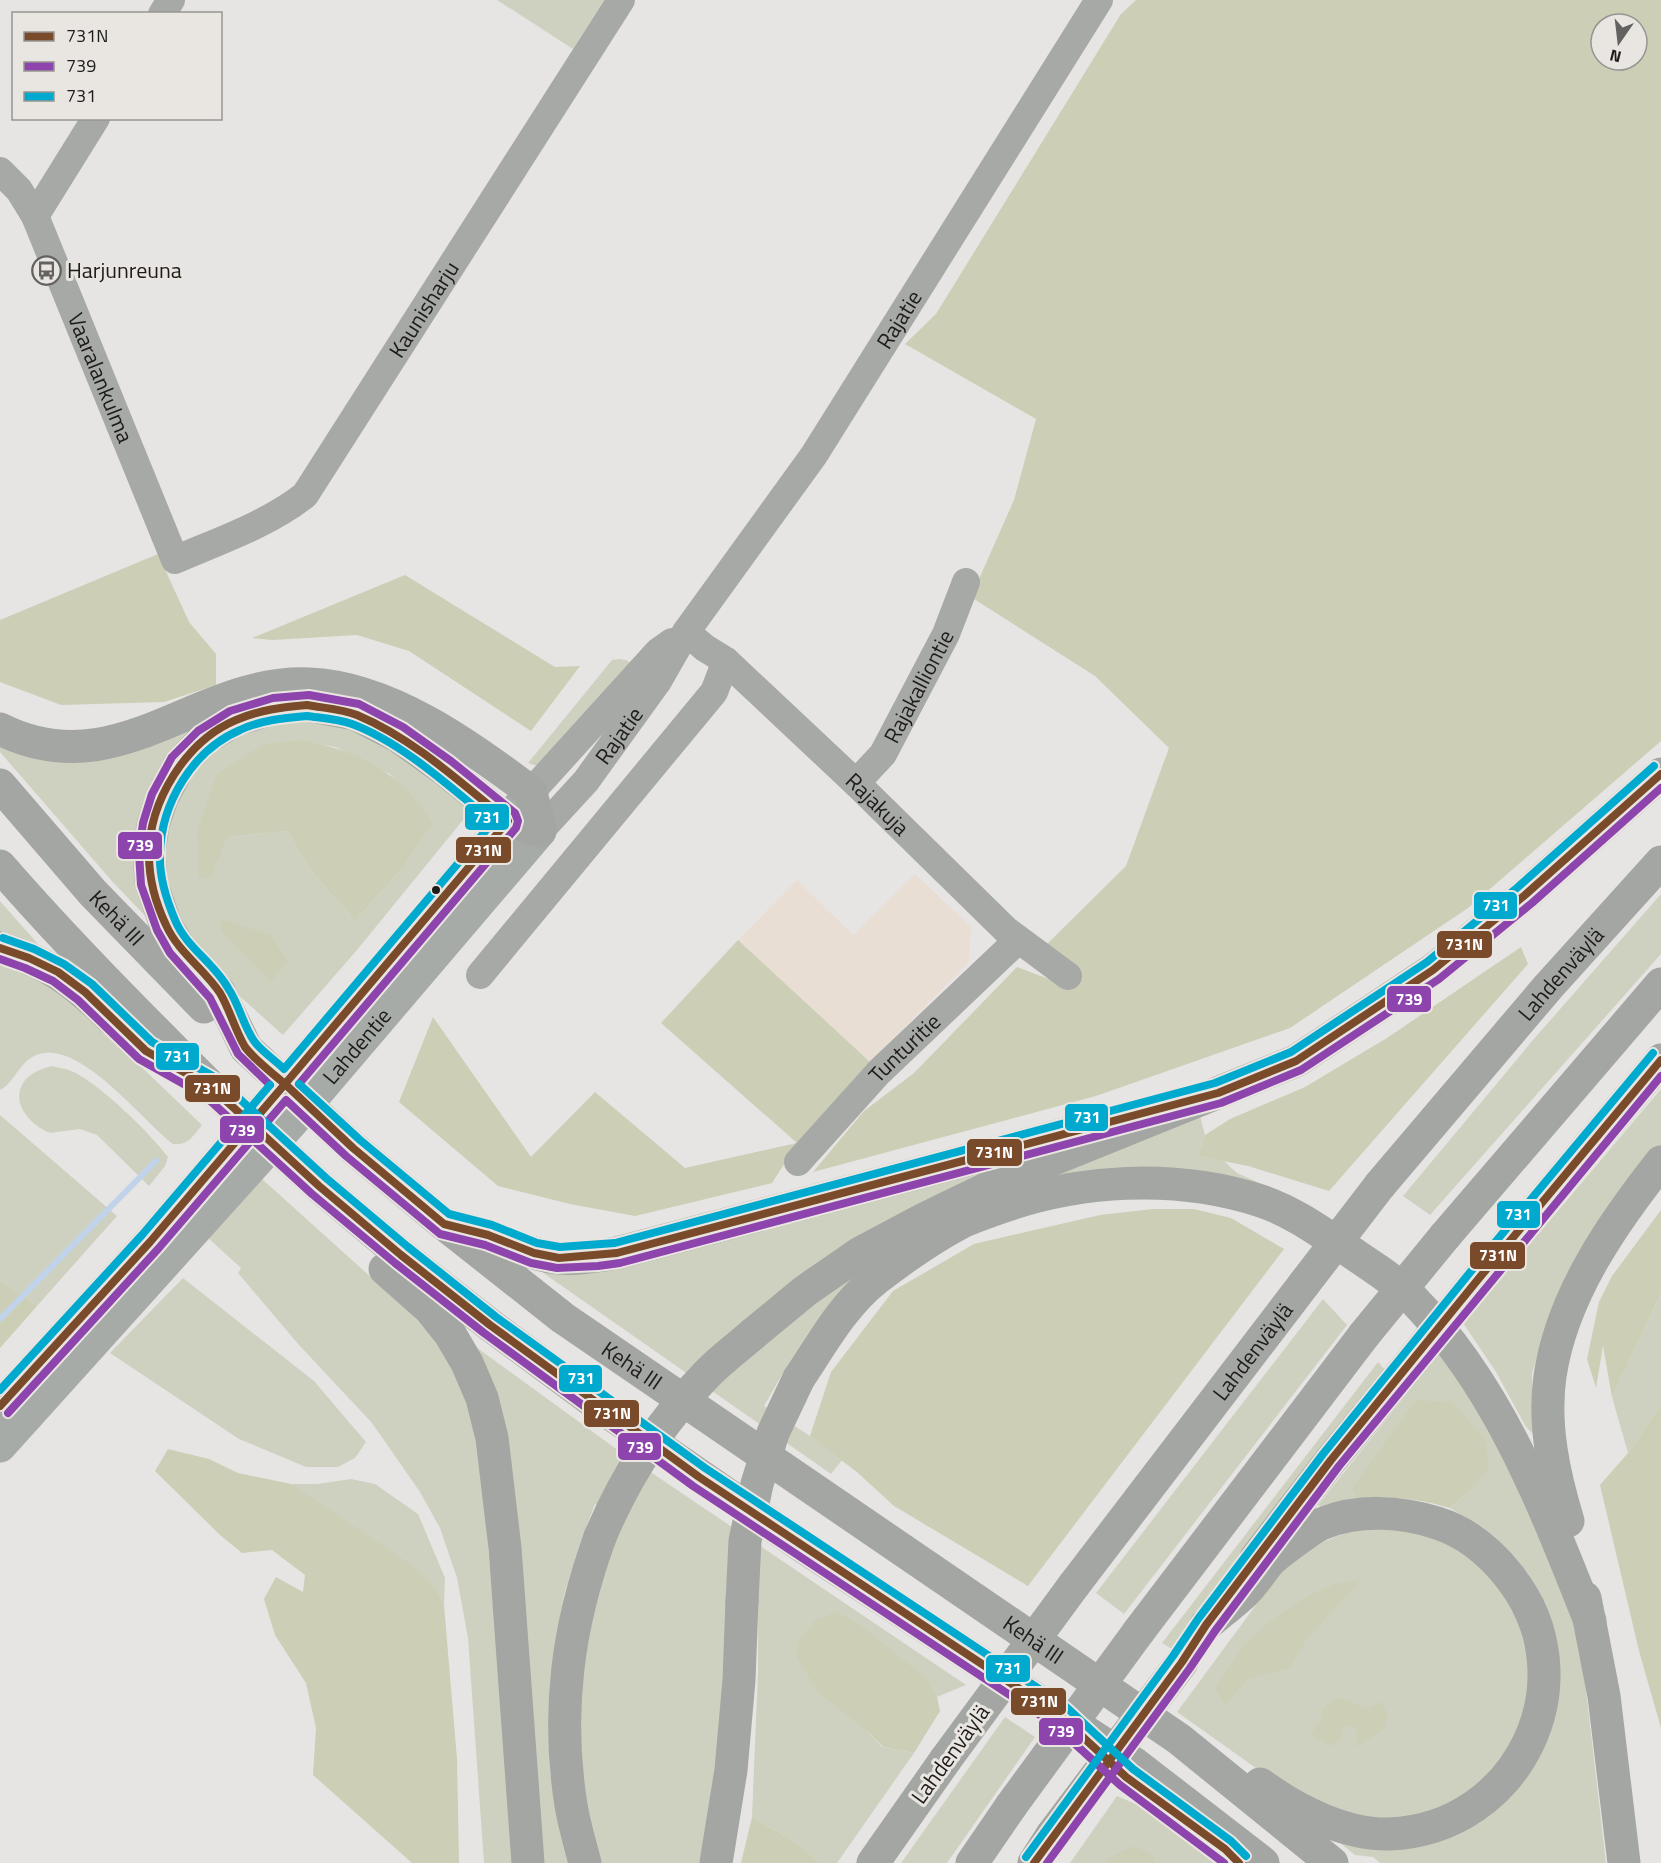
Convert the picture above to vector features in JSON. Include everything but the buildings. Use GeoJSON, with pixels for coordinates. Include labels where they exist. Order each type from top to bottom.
{"type":"FeatureCollection","features":[{"type":"Feature","properties":{"kind":"highway"},"geometry":{"type":"LineString","coordinates":[[0,729],[39,744],[89,747],[139,734],[247,692],[279,685],[310,684],[359,692],[406,709],[531,792],[540,831]]}},
{"type":"Feature","properties":{"kind":"highway"},"geometry":{"type":"LineString","coordinates":[[246,1048],[219,992],[179,947],[166,926],[151,882],[148,853],[153,825],[162,798],[180,764],[204,739],[235,720],[275,708],[307,705],[355,714],[398,736],[444,768],[508,821],[540,831]]}},
{"type":"Feature","properties":{"kind":"highway"},"geometry":{"type":"LineString","coordinates":[[585,1863],[571,1806],[565,1748],[565,1691],[572,1635],[585,1577],[615,1502],[633,1468],[666,1421],[709,1372],[805,1291],[860,1253],[924,1219],[1012,1176],[1296,1061],[1433,970],[1525,895],[1661,774]]}},
{"type":"Feature","properties":{"kind":"highway","name":"Kehä III"},"geometry":{"type":"LineString","coordinates":[[0,785],[93,893],[246,1048],[354,1148],[444,1224],[582,1331],[1179,1739],[1332,1863]]}},
{"type":"Feature","properties":{"kind":"highway","name":"Lahdenväylä"},"geometry":{"type":"LineString","coordinates":[[873,1863],[1074,1584],[1380,1185],[1548,987],[1661,862]]}},
{"type":"Feature","properties":{"kind":"highway"},"geometry":{"type":"LineString","coordinates":[[0,866],[111,988],[211,1087],[319,1186],[401,1255],[490,1325],[605,1410],[786,1535],[1135,1764],[1263,1863]]}},
{"type":"Feature","properties":{"kind":"highway"},"geometry":{"type":"LineString","coordinates":[[0,948],[58,972],[85,992],[146,1051],[211,1087]]}},
{"type":"Feature","properties":{"kind":"highway"},"geometry":{"type":"LineString","coordinates":[[972,1863],[1139,1631],[1364,1335],[1445,1236],[1661,984]]}},
{"type":"Feature","properties":{"kind":"highway"},"geometry":{"type":"LineString","coordinates":[[1034,1863],[1052,1835],[1182,1662],[1206,1625],[1331,1460],[1480,1276],[1661,1060]]}},
{"type":"Feature","properties":{"kind":"highway"},"geometry":{"type":"LineString","coordinates":[[444,1224],[488,1235],[534,1253],[559,1258],[607,1255],[1218,1094]]}},
{"type":"Feature","properties":{"kind":"highway"},"geometry":{"type":"LineString","coordinates":[[1624,1863],[1604,1695],[1571,1530],[1559,1493],[1553,1462],[1548,1406],[1550,1378],[1564,1324],[1586,1274],[1625,1208],[1661,1162]]}},
{"type":"Feature","properties":{"kind":"highway"},"geometry":{"type":"LineString","coordinates":[[716,1863],[731,1770],[739,1680],[745,1541],[757,1484],[773,1432],[799,1378],[837,1321],[874,1281],[963,1221],[1018,1201],[1082,1187],[1152,1183],[1199,1187],[1261,1202],[1305,1221],[1370,1265],[1411,1296],[1480,1383],[1521,1456],[1590,1621]]}},
{"type":"Feature","properties":{"kind":"highway"},"geometry":{"type":"LineString","coordinates":[[319,1186],[359,1246],[429,1308],[450,1334],[467,1363],[482,1398],[492,1438],[505,1548],[528,1863]]}},
{"type":"Feature","properties":{"kind":"highway"},"geometry":{"type":"LineString","coordinates":[[1179,1739],[1235,1767],[1283,1799],[1326,1821],[1356,1830],[1388,1834],[1417,1831],[1445,1822],[1465,1812],[1508,1776],[1525,1750],[1543,1699],[1545,1665],[1540,1637],[1531,1610],[1517,1587],[1500,1564],[1476,1543],[1449,1527],[1422,1518],[1392,1514],[1356,1515],[1320,1525],[1272,1559],[1246,1591],[1206,1625]]}},
{"type":"Feature","properties":{"kind":"highway"},"geometry":{"type":"LineString","coordinates":[[1059,1715],[1126,1777],[1225,1849],[1239,1863]]}},
{"type":"Feature","properties":{"kind":"main road","name":"Lahdentie"},"geometry":{"type":"LineString","coordinates":[[0,1406],[150,1242],[399,951],[531,792]]}},
{"type":"Feature","properties":{"kind":"main road","name":"Lahdentie"},"geometry":{"type":"LineString","coordinates":[[0,1446],[291,1123],[540,831]]}},
{"type":"Feature","properties":{"kind":"street","name":"Kaunisharju"},"geometry":{"type":"LineString","coordinates":[[175,560],[268,519],[289,508],[305,495],[621,0]]}},
{"type":"Feature","properties":{"kind":"street","name":"Rajatie"},"geometry":{"type":"LineString","coordinates":[[540,831],[586,781],[658,681],[686,632],[814,455],[1099,0]]}},
{"type":"Feature","properties":{"kind":"street"},"geometry":{"type":"LineString","coordinates":[[35,216],[95,120]]}},
{"type":"Feature","properties":{"kind":"street","name":"Vaaralankulma"},"geometry":{"type":"LineString","coordinates":[[0,171],[19,190],[35,216],[175,560]]}},
{"type":"Feature","properties":{"kind":"street","name":"Rajakalliontie"},"geometry":{"type":"LineString","coordinates":[[856,783],[883,754],[946,634],[966,582]]}},
{"type":"Feature","properties":{"kind":"street","name":"Rajatie"},"geometry":{"type":"LineString","coordinates":[[531,792],[658,652],[686,632]]}},
{"type":"Feature","properties":{"kind":"street","name":"Rajakuja"},"geometry":{"type":"LineString","coordinates":[[686,632],[705,648],[726,661],[856,783],[1017,941],[1068,976]]}},
{"type":"Feature","properties":{"kind":"street"},"geometry":{"type":"LineString","coordinates":[[480,975],[714,693],[726,661]]}},
{"type":"Feature","properties":{"kind":"street","name":"Tunturitie"},"geometry":{"type":"LineString","coordinates":[[798,1162],[879,1072],[1017,941]]}},
{"type":"Feature","properties":{"kind":"shaded area"},"geometry":{"type":"Polygon","coordinates":[[[915,874],[971,927],[969,962],[870,1062],[738,940],[797,880],[853,935],[915,874]]]}},
{"type":"Feature","properties":{"kind":"green space"},"geometry":{"type":"Polygon","coordinates":[[[497,0],[604,0],[573,49],[497,0]]]}},
{"type":"Feature","properties":{"kind":"green space"},"geometry":{"type":"Polygon","coordinates":[[[1136,0],[1661,0],[1661,741],[1468,908],[1290,1028],[1096,1096],[813,1172],[864,1111],[914,1073],[1017,967],[1054,981],[1045,946],[1126,866],[1169,748],[1095,676],[971,597],[1014,500],[1036,419],[905,344],[936,314],[1121,14],[1136,0]]]}},
{"type":"Feature","properties":{"kind":"green space"},"geometry":{"type":"Polygon","coordinates":[[[158,554],[189,622],[216,654],[216,685],[164,702],[61,705],[0,682],[0,620],[158,554]]]}},
{"type":"Feature","properties":{"kind":"green space"},"geometry":{"type":"Polygon","coordinates":[[[405,575],[555,667],[580,666],[531,731],[409,651],[357,635],[272,640],[252,638],[405,575]]]}},
{"type":"Feature","properties":{"kind":"green space"},"geometry":{"type":"Polygon","coordinates":[[[619,659],[631,663],[537,766],[528,763],[612,660],[619,659]]]}},
{"type":"Feature","properties":{"kind":"green space"},"geometry":{"type":"Polygon","coordinates":[[[227,709],[179,751],[149,920],[111,880],[0,752],[0,737],[13,743],[227,709]]]}},
{"type":"Feature","properties":{"kind":"green space"},"geometry":{"type":"Polygon","coordinates":[[[333,721],[380,739],[472,809],[357,950],[283,1035],[236,993],[179,927],[162,870],[165,825],[193,770],[216,749],[238,735],[277,722],[333,721]],[[302,741],[264,744],[227,837],[287,831],[312,872],[355,921],[403,868],[433,824],[390,774],[335,747],[302,741]]]}},
{"type":"Feature","properties":{"kind":"green space"},"geometry":{"type":"Polygon","coordinates":[[[302,740],[343,751],[378,767],[407,791],[433,824],[403,868],[355,921],[312,872],[287,831],[227,837],[211,876],[199,879],[197,831],[217,774],[264,744],[302,740]]]}},
{"type":"Feature","properties":{"kind":"green space"},"geometry":{"type":"Polygon","coordinates":[[[1661,894],[1661,954],[1430,1215],[1403,1196],[1533,1040],[1661,894]]]}},
{"type":"Feature","properties":{"kind":"green space"},"geometry":{"type":"Polygon","coordinates":[[[0,901],[45,952],[0,939],[0,901]]]}},
{"type":"Feature","properties":{"kind":"green space"},"geometry":{"type":"Polygon","coordinates":[[[221,919],[271,935],[288,962],[271,981],[221,931],[221,919]]]}},
{"type":"Feature","properties":{"kind":"green space"},"geometry":{"type":"Polygon","coordinates":[[[738,940],[870,1062],[798,1143],[772,1183],[635,1216],[570,1204],[498,1186],[399,1102],[433,1017],[531,1157],[595,1092],[685,1168],[797,1143],[661,1023],[738,940]]]}},
{"type":"Feature","properties":{"kind":"green space"},"geometry":{"type":"Polygon","coordinates":[[[1521,947],[1528,964],[1329,1191],[1248,1166],[1198,1156],[1205,1135],[1230,1119],[1305,1087],[1387,1038],[1521,947]]]}},
{"type":"Feature","properties":{"kind":"green space"},"geometry":{"type":"Polygon","coordinates":[[[0,963],[36,976],[86,1014],[202,1125],[193,1136],[186,1142],[173,1144],[95,1073],[61,1054],[45,1053],[29,1059],[11,1081],[0,1090],[0,963]]]}},
{"type":"Feature","properties":{"kind":"green space"},"geometry":{"type":"Polygon","coordinates":[[[53,1066],[82,1076],[108,1096],[137,1122],[168,1157],[165,1166],[149,1186],[97,1135],[80,1129],[50,1133],[27,1116],[21,1106],[19,1096],[21,1086],[38,1071],[53,1066]]]}},
{"type":"Feature","properties":{"kind":"green space"},"geometry":{"type":"Polygon","coordinates":[[[1661,1089],[1661,1147],[1549,1317],[1532,1373],[1533,1434],[1526,1427],[1496,1372],[1463,1323],[1661,1089]]]}},
{"type":"Feature","properties":{"kind":"green space"},"geometry":{"type":"Polygon","coordinates":[[[0,1115],[117,1216],[37,1306],[0,1281],[0,1115]]]}},
{"type":"Feature","properties":{"kind":"green space"},"geometry":{"type":"Polygon","coordinates":[[[1200,1116],[1205,1135],[1198,1156],[1224,1161],[1237,1173],[1264,1185],[1081,1172],[838,1300],[809,1332],[764,1406],[842,1460],[831,1474],[539,1270],[987,1169],[918,1205],[761,1341],[915,1234],[1200,1116]]]}},
{"type":"Feature","properties":{"kind":"green space"},"geometry":{"type":"Polygon","coordinates":[[[261,1178],[414,1316],[439,1346],[455,1371],[468,1407],[480,1452],[515,1863],[484,1863],[468,1638],[457,1578],[440,1528],[420,1492],[372,1423],[299,1345],[238,1273],[241,1268],[208,1238],[261,1178]]]}},
{"type":"Feature","properties":{"kind":"green space"},"geometry":{"type":"Polygon","coordinates":[[[1153,1209],[1194,1209],[1231,1218],[1284,1249],[1028,1586],[894,1506],[858,1473],[810,1436],[831,1372],[893,1291],[974,1244],[1100,1215],[1153,1209]]]}},
{"type":"Feature","properties":{"kind":"green space"},"geometry":{"type":"Polygon","coordinates":[[[1661,1210],[1661,1293],[1612,1397],[1603,1346],[1596,1388],[1587,1359],[1599,1302],[1612,1276],[1661,1210]]]}},
{"type":"Feature","properties":{"kind":"green space"},"geometry":{"type":"Polygon","coordinates":[[[183,1278],[314,1381],[366,1442],[355,1458],[338,1467],[306,1467],[239,1439],[110,1353],[183,1278]]]}},
{"type":"Feature","properties":{"kind":"green space"},"geometry":{"type":"Polygon","coordinates":[[[0,1281],[37,1306],[0,1348],[0,1281]]]}},
{"type":"Feature","properties":{"kind":"green space"},"geometry":{"type":"Polygon","coordinates":[[[1661,1293],[1661,1405],[1628,1453],[1612,1397],[1661,1293]]]}},
{"type":"Feature","properties":{"kind":"green space"},"geometry":{"type":"Polygon","coordinates":[[[1323,1299],[1347,1325],[1124,1614],[1096,1593],[1323,1299]]]}},
{"type":"Feature","properties":{"kind":"green space"},"geometry":{"type":"Polygon","coordinates":[[[476,1347],[615,1448],[966,1685],[937,1697],[930,1682],[867,1731],[882,1747],[914,1753],[837,1863],[819,1863],[800,1845],[752,1817],[758,1671],[758,1590],[726,1586],[729,1680],[700,1863],[598,1863],[583,1801],[577,1701],[599,1584],[623,1516],[595,1504],[564,1595],[556,1643],[549,1733],[550,1771],[570,1863],[544,1863],[476,1347]]]}},
{"type":"Feature","properties":{"kind":"green space"},"geometry":{"type":"Polygon","coordinates":[[[1441,1351],[1505,1445],[1571,1609],[1585,1681],[1606,1863],[1380,1863],[1373,1857],[1355,1855],[1334,1838],[1423,1841],[1550,1715],[1557,1704],[1559,1672],[1554,1634],[1538,1589],[1510,1553],[1493,1538],[1450,1508],[1469,1491],[1415,1400],[1353,1489],[1357,1499],[1322,1509],[1318,1505],[1441,1351]]]}},
{"type":"Feature","properties":{"kind":"green space"},"geometry":{"type":"Polygon","coordinates":[[[1378,1362],[1385,1370],[1172,1649],[1162,1643],[1378,1362]]]}},
{"type":"Feature","properties":{"kind":"green space"},"geometry":{"type":"Polygon","coordinates":[[[1415,1400],[1452,1402],[1486,1440],[1488,1468],[1469,1491],[1450,1508],[1404,1499],[1381,1497],[1357,1499],[1352,1489],[1415,1400]]]}},
{"type":"Feature","properties":{"kind":"green space"},"geometry":{"type":"Polygon","coordinates":[[[1661,1405],[1661,1728],[1639,1651],[1600,1485],[1628,1453],[1661,1405]]]}},
{"type":"Feature","properties":{"kind":"green space"},"geometry":{"type":"Polygon","coordinates":[[[168,1449],[209,1459],[238,1473],[291,1484],[413,1566],[437,1590],[444,1605],[457,1759],[459,1863],[412,1863],[313,1775],[316,1728],[306,1683],[275,1635],[264,1599],[276,1577],[303,1592],[305,1575],[272,1550],[242,1553],[220,1535],[155,1471],[168,1449]]]}},
{"type":"Feature","properties":{"kind":"green space"},"geometry":{"type":"Polygon","coordinates":[[[351,1479],[375,1484],[418,1514],[445,1578],[444,1605],[437,1590],[291,1484],[317,1484],[351,1479]]]}},
{"type":"Feature","properties":{"kind":"green space"},"geometry":{"type":"Polygon","coordinates":[[[1368,1528],[1417,1530],[1469,1553],[1512,1599],[1533,1678],[1516,1743],[1477,1790],[1410,1820],[1350,1816],[1277,1783],[1177,1712],[1268,1586],[1279,1575],[1301,1556],[1325,1541],[1368,1528]]]}},
{"type":"Feature","properties":{"kind":"green space"},"geometry":{"type":"Polygon","coordinates":[[[1359,1581],[1307,1639],[1289,1668],[1248,1679],[1225,1705],[1215,1688],[1243,1646],[1272,1620],[1306,1597],[1337,1583],[1359,1581]]]}},
{"type":"Feature","properties":{"kind":"green space"},"geometry":{"type":"Polygon","coordinates":[[[836,1612],[859,1624],[930,1682],[940,1711],[914,1753],[883,1747],[867,1731],[818,1692],[797,1657],[798,1641],[816,1620],[836,1612]]]}},
{"type":"Feature","properties":{"kind":"green space"},"geometry":{"type":"Polygon","coordinates":[[[1336,1698],[1348,1700],[1366,1709],[1381,1702],[1387,1713],[1385,1728],[1356,1747],[1358,1738],[1355,1727],[1343,1726],[1341,1739],[1330,1746],[1310,1735],[1321,1721],[1322,1710],[1336,1698]]]}},
{"type":"Feature","properties":{"kind":"green space"},"geometry":{"type":"Polygon","coordinates":[[[1005,1717],[1035,1737],[947,1863],[901,1863],[1005,1717]]]}},
{"type":"Feature","properties":{"kind":"green space"},"geometry":{"type":"Polygon","coordinates":[[[1117,1796],[1145,1808],[1215,1863],[1070,1863],[1117,1796]]]}},
{"type":"Feature","properties":{"kind":"green space"},"geometry":{"type":"Polygon","coordinates":[[[752,1817],[800,1845],[819,1863],[741,1863],[752,1817]]]}},
{"type":"Feature","properties":{"kind":"green space"},"geometry":{"type":"Polygon","coordinates":[[[1134,1846],[1154,1856],[1156,1863],[1107,1863],[1112,1856],[1134,1846]]]}},
{"type":"Feature","properties":{"kind":"waterway"},"geometry":{"type":"LineString","coordinates":[[0,1319],[156,1161]]}},
{"type":"Feature","properties":{"kind":"transit line","name":"739"},"geometry":{"type":"LineString","coordinates":[[270,1085],[238,1054],[210,998],[170,953],[157,930],[141,885],[139,853],[143,823],[152,794],[172,757],[198,731],[230,711],[273,698],[309,695],[359,704],[403,727],[451,761],[515,813],[518,821],[516,828],[299,1084]]}},
{"type":"Feature","properties":{"kind":"transit line","name":"731N"},"geometry":{"type":"LineString","coordinates":[[307,705],[357,715],[398,736],[436,763],[508,821],[285,1084],[245,1047],[220,993],[171,935],[156,900],[149,855],[151,835],[163,794],[186,758],[201,742],[236,720],[253,714],[307,705]]}},
{"type":"Feature","properties":{"kind":"transit line","name":"731"},"geometry":{"type":"LineString","coordinates":[[307,716],[352,724],[371,732],[426,767],[493,822],[284,1069],[254,1041],[232,994],[180,930],[164,887],[160,854],[166,816],[173,798],[194,765],[208,751],[223,739],[256,724],[307,716]]}},
{"type":"Feature","properties":{"kind":"transit line","name":"731"},"geometry":{"type":"LineString","coordinates":[[299,1084],[360,1140],[449,1214],[492,1225],[537,1243],[560,1247],[615,1243],[1215,1083],[1291,1052],[1427,962],[1518,887],[1654,766]]}},
{"type":"Feature","properties":{"kind":"transit line","name":"731N"},"geometry":{"type":"LineString","coordinates":[[285,1084],[353,1148],[444,1224],[488,1235],[534,1253],[559,1258],[617,1253],[1218,1093],[1296,1061],[1433,970],[1525,895],[1661,774]]}},
{"type":"Feature","properties":{"kind":"transit line","name":"739"},"geometry":{"type":"LineString","coordinates":[[8,1413],[158,1249],[286,1100],[346,1156],[440,1234],[485,1245],[531,1263],[557,1268],[620,1263],[1221,1103],[1301,1070],[1439,979],[1532,903],[1661,788]]}},
{"type":"Feature","properties":{"kind":"transit line","name":"731"},"geometry":{"type":"LineString","coordinates":[[3,938],[34,949],[64,964],[92,984],[152,1042],[218,1079],[326,1178],[496,1317],[705,1468],[1065,1706],[1133,1769],[1231,1841],[1246,1856]]}},
{"type":"Feature","properties":{"kind":"transit line","name":"731N"},"geometry":{"type":"LineString","coordinates":[[0,948],[29,958],[58,972],[85,992],[146,1051],[211,1087],[319,1186],[401,1255],[490,1325],[699,1477],[1059,1715],[1126,1777],[1225,1849],[1239,1863]]}},
{"type":"Feature","properties":{"kind":"transit line","name":"739"},"geometry":{"type":"LineString","coordinates":[[0,959],[53,981],[78,1000],[139,1059],[205,1096],[312,1194],[484,1333],[693,1486],[1052,1723],[1120,1785],[1224,1863]]}},
{"type":"Feature","properties":{"kind":"transit line","name":"731"},"geometry":{"type":"LineString","coordinates":[[1026,1857],[1198,1619],[1323,1454],[1472,1270],[1653,1053]]}},
{"type":"Feature","properties":{"kind":"transit line","name":"731N"},"geometry":{"type":"LineString","coordinates":[[1034,1863],[1182,1662],[1206,1625],[1331,1460],[1661,1060]]}},
{"type":"Feature","properties":{"kind":"transit line","name":"739"},"geometry":{"type":"LineString","coordinates":[[1047,1863],[1215,1631],[1339,1466],[1661,1076]]}},
{"type":"Feature","properties":{"kind":"transit line","name":"731N"},"geometry":{"type":"LineString","coordinates":[[0,1406],[150,1242],[285,1084]]}},
{"type":"Feature","properties":{"kind":"transit line","name":"731"},"geometry":{"type":"LineString","coordinates":[[0,1390],[142,1235],[270,1085]]}},
{"type":"Feature","properties":{"kind":"place","name":"Harjunreuna"},"geometry":{"type":"Point","coordinates":[46,270]}}]}
